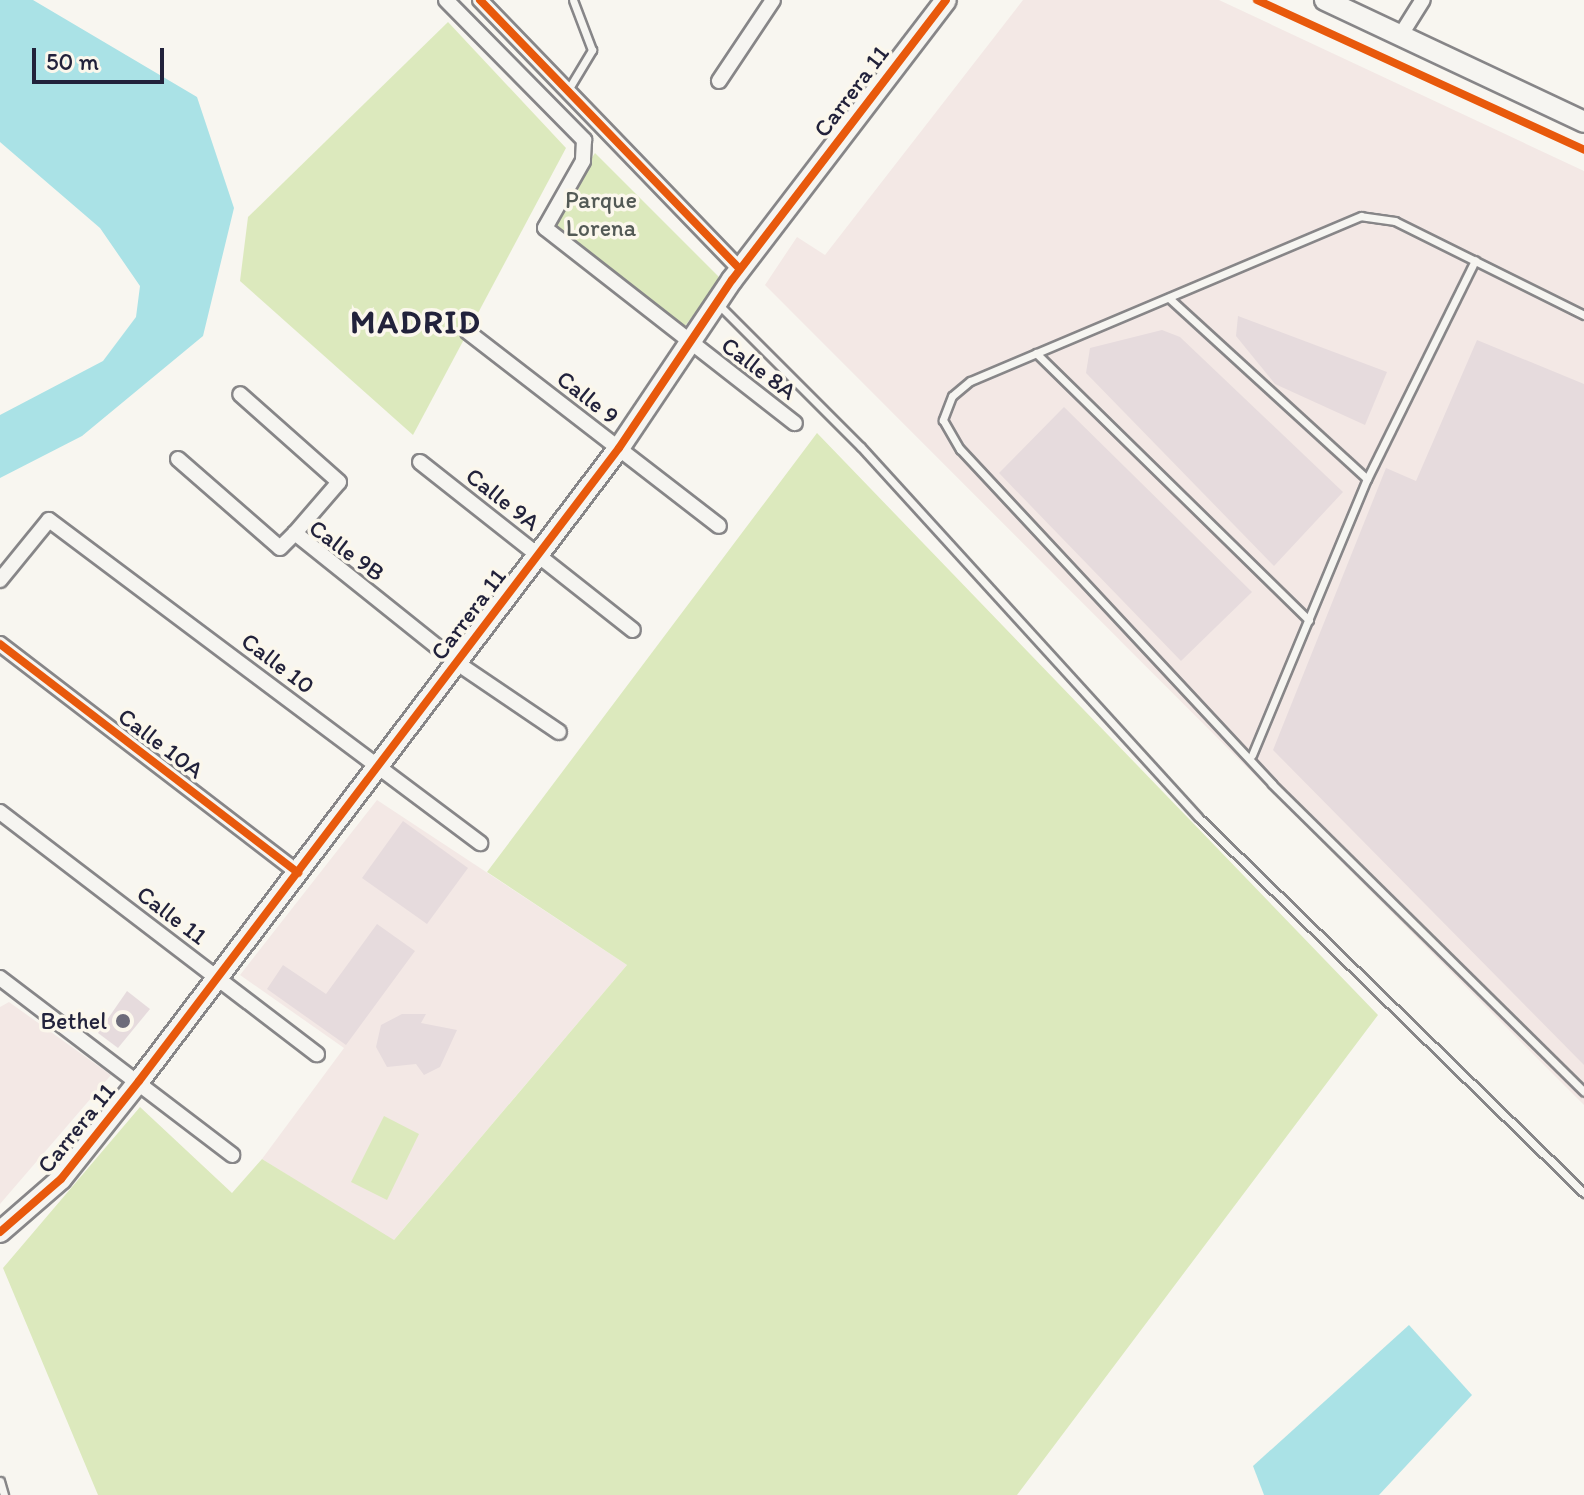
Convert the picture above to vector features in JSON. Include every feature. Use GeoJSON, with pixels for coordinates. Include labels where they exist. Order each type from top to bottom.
{"type":"FeatureCollection","features":[{"type":"Feature","properties":{"kind":"street","name":"Calle 8A"},"geometry":{"type":"LineString","coordinates":[[446,0],[584,140],[583,161],[545,228],[795,423]]}},
{"type":"Feature","properties":{"kind":"street"},"geometry":{"type":"LineString","coordinates":[[480,0],[740,269]]}},
{"type":"Feature","properties":{"kind":"street"},"geometry":{"type":"LineString","coordinates":[[719,81],[773,0]]}},
{"type":"Feature","properties":{"kind":"street","name":"Carrera 11"},"geometry":{"type":"LineString","coordinates":[[0,1232],[61,1179],[139,1081],[619,448],[740,269],[946,0]]}},
{"type":"Feature","properties":{"kind":"street"},"geometry":{"type":"LineString","coordinates":[[1325,0],[1402,33],[1584,122]]}},
{"type":"Feature","properties":{"kind":"street"},"geometry":{"type":"LineString","coordinates":[[1402,33],[1423,0]]}},
{"type":"Feature","properties":{"kind":"street","name":"Calle 9"},"geometry":{"type":"LineString","coordinates":[[468,332],[719,526]]}},
{"type":"Feature","properties":{"kind":"street"},"geometry":{"type":"LineString","coordinates":[[240,394],[339,482],[295,533]]}},
{"type":"Feature","properties":{"kind":"street","name":"Calle 9B"},"geometry":{"type":"LineString","coordinates":[[178,459],[280,548],[295,533],[457,663],[559,732]]}},
{"type":"Feature","properties":{"kind":"street","name":"Calle 9A"},"geometry":{"type":"LineString","coordinates":[[420,462],[633,630]]}},
{"type":"Feature","properties":{"kind":"street","name":"Calle 10"},"geometry":{"type":"LineString","coordinates":[[0,580],[49,520],[480,843]]}},
{"type":"Feature","properties":{"kind":"street","name":"Calle 10A"},"geometry":{"type":"LineString","coordinates":[[0,644],[298,873]]}},
{"type":"Feature","properties":{"kind":"street","name":"Calle 11"},"geometry":{"type":"LineString","coordinates":[[0,812],[317,1054]]}},
{"type":"Feature","properties":{"kind":"street"},"geometry":{"type":"LineString","coordinates":[[0,978],[139,1081],[232,1155]]}},
{"type":"Feature","properties":{"kind":"lane"},"geometry":{"type":"LineString","coordinates":[[566,91],[592,50],[573,0]]}},
{"type":"Feature","properties":{"kind":"lane"},"geometry":{"type":"LineString","coordinates":[[1584,315],[1395,221],[1361,216],[970,381],[952,396],[943,420],[960,449],[1252,755],[1584,1092]]}},
{"type":"Feature","properties":{"kind":"lane"},"geometry":{"type":"LineString","coordinates":[[1252,755],[1367,479],[1475,260]]}},
{"type":"Feature","properties":{"kind":"lane"},"geometry":{"type":"LineString","coordinates":[[1169,298],[1367,479]]}},
{"type":"Feature","properties":{"kind":"lane"},"geometry":{"type":"LineString","coordinates":[[718,304],[861,447],[1198,817],[1584,1193]]}},
{"type":"Feature","properties":{"kind":"lane"},"geometry":{"type":"LineString","coordinates":[[1036,353],[1309,620]]}},
{"type":"Feature","properties":{"kind":"lane"},"geometry":{"type":"LineString","coordinates":[[0,1481],[4,1495]]}},
{"type":"Feature","properties":{"kind":"shaded area"},"geometry":{"type":"Polygon","coordinates":[[[1023,0],[1219,0],[1584,171],[1584,1105],[765,285],[797,237],[825,255],[1023,0]]]}},
{"type":"Feature","properties":{"kind":"shaded area"},"geometry":{"type":"Polygon","coordinates":[[[377,800],[627,965],[393,1241],[262,1159],[344,1048],[240,975],[377,800]]]}},
{"type":"Feature","properties":{"kind":"shaded area"},"geometry":{"type":"Polygon","coordinates":[[[9,1002],[111,1075],[0,1204],[0,1007],[9,1002]]]}},
{"type":"Feature","properties":{"kind":"green space"},"geometry":{"type":"Polygon","coordinates":[[[448,22],[566,148],[413,435],[240,281],[248,217],[448,22]]]}},
{"type":"Feature","properties":{"kind":"green space","name":"Parque Lorena"},"geometry":{"type":"Polygon","coordinates":[[[595,153],[721,279],[685,326],[550,222],[595,153]]]}},
{"type":"Feature","properties":{"kind":"green space"},"geometry":{"type":"Polygon","coordinates":[[[817,433],[1378,1015],[1017,1495],[98,1495],[3,1268],[140,1107],[232,1193],[262,1159],[394,1240],[627,965],[487,872],[817,433]]]}},
{"type":"Feature","properties":{"kind":"green space"},"geometry":{"type":"Polygon","coordinates":[[[384,1116],[419,1134],[387,1200],[351,1182],[384,1116]]]}},
{"type":"Feature","properties":{"kind":"water"},"geometry":{"type":"Polygon","coordinates":[[[0,0],[33,0],[197,97],[234,208],[203,336],[82,436],[0,478],[0,415],[103,361],[136,317],[140,286],[100,228],[0,142],[0,0]]]}},
{"type":"Feature","properties":{"kind":"water"},"geometry":{"type":"Polygon","coordinates":[[[1409,1325],[1472,1395],[1379,1495],[1264,1495],[1253,1466],[1409,1325]]]}},
{"type":"Feature","properties":{"kind":"building"},"geometry":{"type":"Polygon","coordinates":[[[1238,316],[1387,372],[1365,425],[1275,384],[1236,336],[1238,316]]]}},
{"type":"Feature","properties":{"kind":"building"},"geometry":{"type":"Polygon","coordinates":[[[1162,330],[1180,337],[1343,492],[1274,566],[1086,373],[1090,348],[1162,330]]]}},
{"type":"Feature","properties":{"kind":"building"},"geometry":{"type":"Polygon","coordinates":[[[1477,340],[1584,384],[1584,1065],[1273,750],[1386,468],[1416,481],[1477,340]]]}},
{"type":"Feature","properties":{"kind":"building"},"geometry":{"type":"Polygon","coordinates":[[[1064,407],[1252,592],[1181,661],[999,473],[1064,407]]]}},
{"type":"Feature","properties":{"kind":"building"},"geometry":{"type":"Polygon","coordinates":[[[403,821],[468,868],[427,924],[362,878],[403,821]]]}},
{"type":"Feature","properties":{"kind":"building"},"geometry":{"type":"Polygon","coordinates":[[[377,924],[415,951],[346,1045],[267,989],[283,965],[326,994],[377,924]]]}},
{"type":"Feature","properties":{"kind":"building","name":"Bethel"},"geometry":{"type":"Polygon","coordinates":[[[127,991],[150,1009],[118,1048],[98,1033],[127,991]]]}},
{"type":"Feature","properties":{"kind":"building"},"geometry":{"type":"Polygon","coordinates":[[[402,1014],[426,1014],[421,1023],[457,1030],[440,1067],[424,1075],[416,1064],[387,1067],[376,1047],[381,1025],[402,1014]]]}},
{"type":"Feature","properties":{"kind":"cycle path"},"geometry":{"type":"LineString","coordinates":[[480,0],[740,269]]}},
{"type":"Feature","properties":{"kind":"cycle path"},"geometry":{"type":"LineString","coordinates":[[0,1232],[61,1179],[139,1081],[619,448],[732,280],[946,0]]}},
{"type":"Feature","properties":{"kind":"cycle path"},"geometry":{"type":"LineString","coordinates":[[1257,0],[1584,150]]}},
{"type":"Feature","properties":{"kind":"cycle path"},"geometry":{"type":"LineString","coordinates":[[0,644],[298,873]]}},
{"type":"Feature","properties":{"kind":"place","name":"Bethel"},"geometry":{"type":"Point","coordinates":[123,1021]}},
{"type":"Feature","properties":{"kind":"district","name":"MADRID"},"geometry":{"type":"Point","coordinates":[416,322]}}]}
